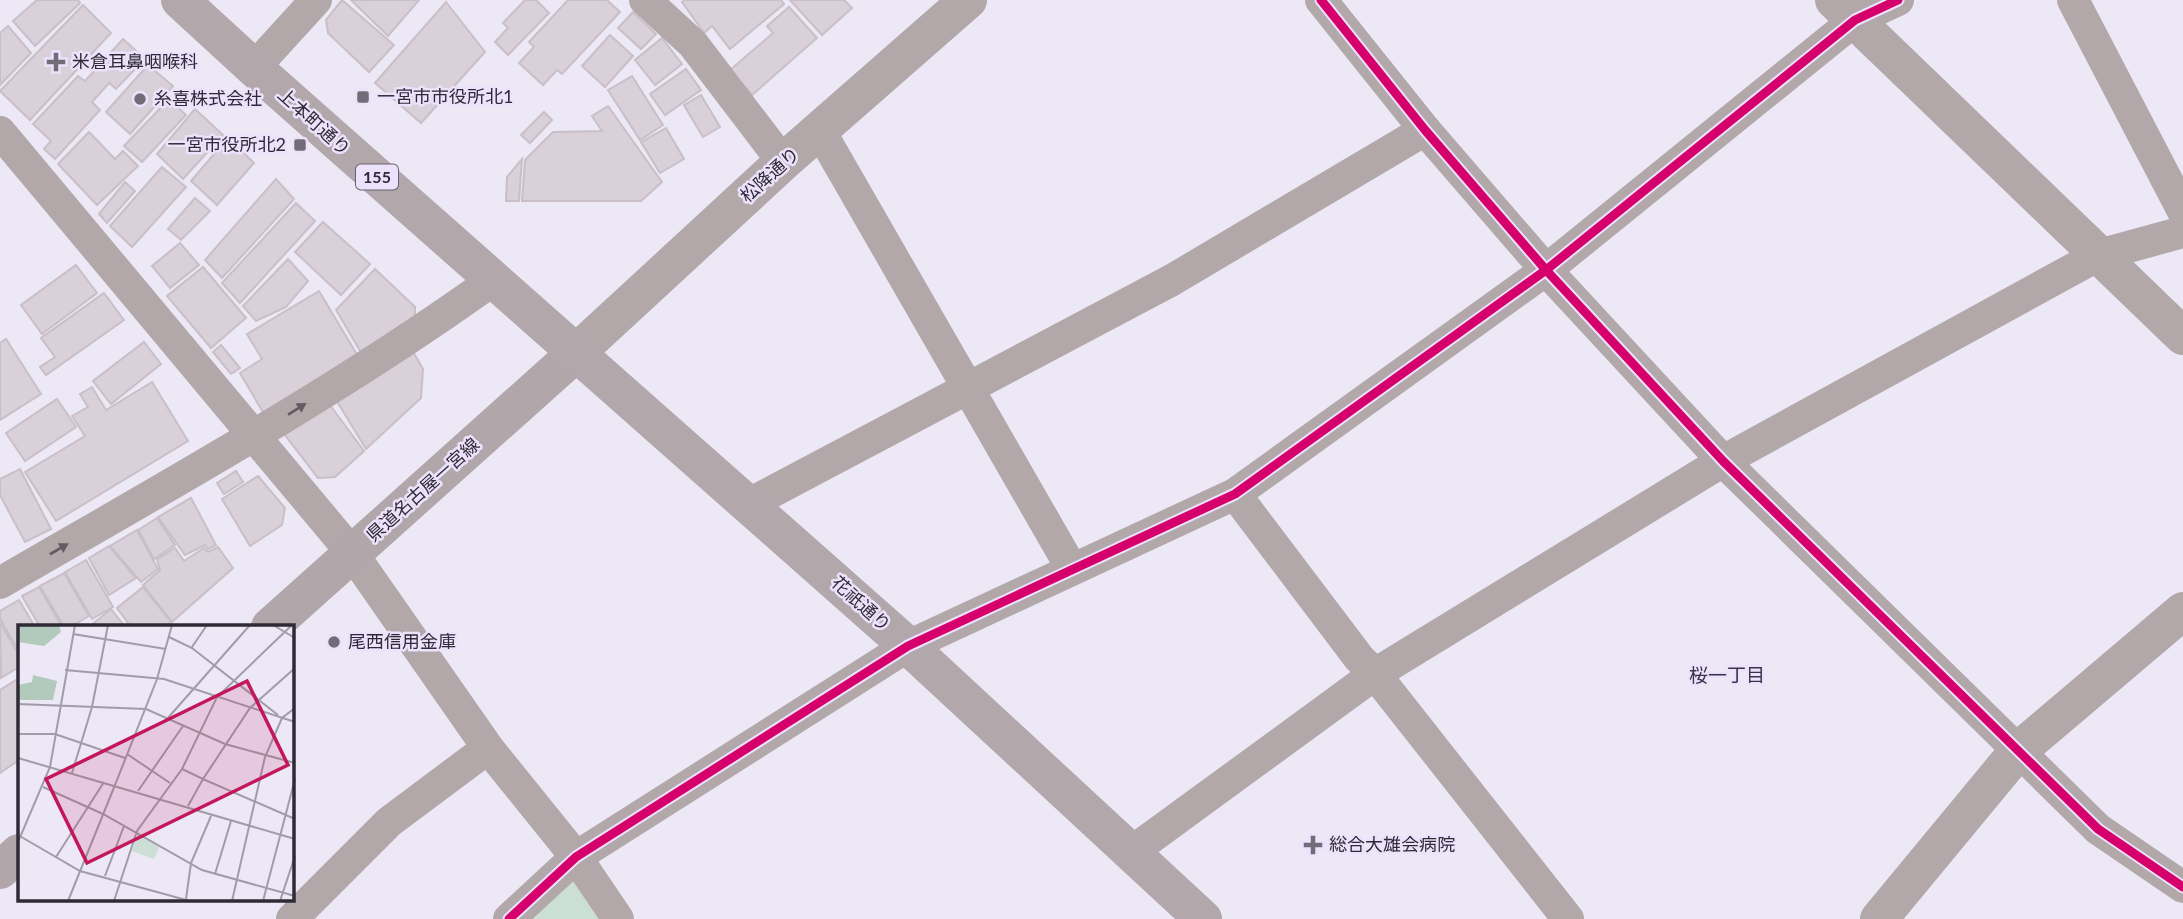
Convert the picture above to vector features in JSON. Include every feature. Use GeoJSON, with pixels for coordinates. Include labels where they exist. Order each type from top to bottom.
{"type":"FeatureCollection","features":[{"type":"Feature","properties":{"kind":"highway","name":"上本町通り"},"geometry":{"type":"LineString","coordinates":[[180,0],[576,353]]}},
{"type":"Feature","properties":{"kind":"highway","name":"花祇通り"},"geometry":{"type":"LineString","coordinates":[[576,353],[908,646],[1203,919]]}},
{"type":"Feature","properties":{"kind":"main road","name":"県道名古屋一宮線"},"geometry":{"type":"LineString","coordinates":[[272,625],[576,353]]}},
{"type":"Feature","properties":{"kind":"main road"},"geometry":{"type":"LineString","coordinates":[[0,870],[18,854]]}},
{"type":"Feature","properties":{"kind":"street"},"geometry":{"type":"LineString","coordinates":[[254,68],[316,0]]}},
{"type":"Feature","properties":{"kind":"street"},"geometry":{"type":"LineString","coordinates":[[645,0],[693,44],[783,162]]}},
{"type":"Feature","properties":{"kind":"street","name":"松降通り"},"geometry":{"type":"LineString","coordinates":[[576,353],[783,162],[968,0]]}},
{"type":"Feature","properties":{"kind":"street"},"geometry":{"type":"LineString","coordinates":[[1321,0],[1425,130],[1546,270],[1723,461],[2098,829],[2183,887]]}},
{"type":"Feature","properties":{"kind":"street"},"geometry":{"type":"LineString","coordinates":[[509,919],[576,857],[908,646],[1235,494],[1546,270],[1844,10],[1898,0]]}},
{"type":"Feature","properties":{"kind":"street"},"geometry":{"type":"LineString","coordinates":[[2073,0],[2183,211]]}},
{"type":"Feature","properties":{"kind":"street"},"geometry":{"type":"LineString","coordinates":[[1844,10],[2183,336]]}},
{"type":"Feature","properties":{"kind":"street"},"geometry":{"type":"LineString","coordinates":[[749,504],[1172,280],[1425,130]]}},
{"type":"Feature","properties":{"kind":"street"},"geometry":{"type":"LineString","coordinates":[[820,131],[1072,569]]}},
{"type":"Feature","properties":{"kind":"street"},"geometry":{"type":"LineString","coordinates":[[0,132],[352,553],[488,748],[576,857],[618,919]]}},
{"type":"Feature","properties":{"kind":"street"},"geometry":{"type":"LineString","coordinates":[[1130,853],[1375,674],[1723,461],[2099,255],[2183,232]]}},
{"type":"Feature","properties":{"kind":"street"},"geometry":{"type":"LineString","coordinates":[[0,583],[254,436],[435,321],[493,280]]}},
{"type":"Feature","properties":{"kind":"street"},"geometry":{"type":"LineString","coordinates":[[1235,494],[1359,658],[1375,674],[1568,919]]}},
{"type":"Feature","properties":{"kind":"street"},"geometry":{"type":"LineString","coordinates":[[1879,919],[2018,751],[2183,611]]}},
{"type":"Feature","properties":{"kind":"street"},"geometry":{"type":"LineString","coordinates":[[292,919],[389,822],[488,748]]}},
{"type":"Feature","properties":{"kind":"green space"},"geometry":{"type":"Polygon","coordinates":[[[573,877],[600,919],[529,919],[573,877]]]}},
{"type":"Feature","properties":{"kind":"building"},"geometry":{"type":"Polygon","coordinates":[[[37,0],[78,0],[80,3],[35,46],[13,21],[37,0]]]}},
{"type":"Feature","properties":{"kind":"building"},"geometry":{"type":"Polygon","coordinates":[[[342,0],[394,45],[369,72],[328,33],[326,20],[342,0]]]}},
{"type":"Feature","properties":{"kind":"building"},"geometry":{"type":"Polygon","coordinates":[[[351,0],[419,0],[388,36],[351,0]]]}},
{"type":"Feature","properties":{"kind":"building"},"geometry":{"type":"Polygon","coordinates":[[[525,0],[536,0],[549,13],[508,55],[495,42],[508,28],[503,23],[525,0]]]}},
{"type":"Feature","properties":{"kind":"building"},"geometry":{"type":"Polygon","coordinates":[[[568,0],[607,0],[620,12],[562,74],[557,70],[543,85],[519,63],[534,47],[529,42],[568,0]]]}},
{"type":"Feature","properties":{"kind":"building"},"geometry":{"type":"Polygon","coordinates":[[[781,0],[784,4],[730,49],[712,26],[704,33],[682,2],[781,0]]]}},
{"type":"Feature","properties":{"kind":"building"},"geometry":{"type":"Polygon","coordinates":[[[790,0],[844,0],[852,8],[822,35],[790,0]]]}},
{"type":"Feature","properties":{"kind":"building"},"geometry":{"type":"Polygon","coordinates":[[[446,2],[485,52],[421,123],[375,83],[446,2]]]}},
{"type":"Feature","properties":{"kind":"building","name":"米倉耳鼻咽喉科"},"geometry":{"type":"Polygon","coordinates":[[[83,5],[111,33],[30,120],[0,91],[83,5]]]}},
{"type":"Feature","properties":{"kind":"building"},"geometry":{"type":"Polygon","coordinates":[[[789,7],[817,38],[752,95],[730,70],[773,33],[767,26],[789,7]]]}},
{"type":"Feature","properties":{"kind":"building"},"geometry":{"type":"Polygon","coordinates":[[[633,12],[656,34],[641,49],[618,28],[633,12]]]}},
{"type":"Feature","properties":{"kind":"building"},"geometry":{"type":"Polygon","coordinates":[[[8,26],[31,53],[0,85],[0,33],[8,26]]]}},
{"type":"Feature","properties":{"kind":"building"},"geometry":{"type":"Polygon","coordinates":[[[610,35],[633,56],[605,87],[582,66],[610,35]]]}},
{"type":"Feature","properties":{"kind":"building"},"geometry":{"type":"Polygon","coordinates":[[[662,38],[682,64],[655,85],[635,60],[662,38]]]}},
{"type":"Feature","properties":{"kind":"building"},"geometry":{"type":"Polygon","coordinates":[[[123,39],[145,59],[116,89],[109,83],[92,102],[100,110],[55,159],[44,149],[51,141],[33,124],[78,76],[85,81],[123,39]]]}},
{"type":"Feature","properties":{"kind":"building","name":"糸喜株式会社"},"geometry":{"type":"Polygon","coordinates":[[[148,65],[173,86],[130,134],[106,112],[148,65]]]}},
{"type":"Feature","properties":{"kind":"building"},"geometry":{"type":"Polygon","coordinates":[[[686,69],[701,90],[665,115],[650,94],[686,69]]]}},
{"type":"Feature","properties":{"kind":"building"},"geometry":{"type":"Polygon","coordinates":[[[632,76],[663,125],[640,140],[608,90],[632,76]]]}},
{"type":"Feature","properties":{"kind":"building"},"geometry":{"type":"Polygon","coordinates":[[[701,95],[720,127],[703,137],[684,105],[701,95]]]}},
{"type":"Feature","properties":{"kind":"building"},"geometry":{"type":"Polygon","coordinates":[[[169,99],[186,115],[142,162],[124,146],[169,99]]]}},
{"type":"Feature","properties":{"kind":"building"},"geometry":{"type":"Polygon","coordinates":[[[608,106],[662,182],[641,201],[522,201],[525,160],[553,132],[602,131],[592,116],[608,106]]]}},
{"type":"Feature","properties":{"kind":"building"},"geometry":{"type":"Polygon","coordinates":[[[195,109],[223,135],[183,179],[157,154],[195,109]]]}},
{"type":"Feature","properties":{"kind":"building"},"geometry":{"type":"Polygon","coordinates":[[[544,112],[552,120],[530,143],[521,135],[544,112]]]}},
{"type":"Feature","properties":{"kind":"building"},"geometry":{"type":"Polygon","coordinates":[[[666,128],[684,159],[660,173],[641,142],[666,128]]]}},
{"type":"Feature","properties":{"kind":"building"},"geometry":{"type":"Polygon","coordinates":[[[89,132],[115,159],[123,151],[138,166],[97,205],[58,164],[89,132]]]}},
{"type":"Feature","properties":{"kind":"building"},"geometry":{"type":"Polygon","coordinates":[[[228,138],[254,163],[217,205],[191,181],[228,138]]]}},
{"type":"Feature","properties":{"kind":"building"},"geometry":{"type":"Polygon","coordinates":[[[522,159],[519,201],[506,201],[507,177],[522,159]]]}},
{"type":"Feature","properties":{"kind":"building"},"geometry":{"type":"Polygon","coordinates":[[[162,167],[186,187],[132,247],[110,226],[162,167]]]}},
{"type":"Feature","properties":{"kind":"building"},"geometry":{"type":"Polygon","coordinates":[[[276,179],[294,199],[222,278],[205,260],[276,179]]]}},
{"type":"Feature","properties":{"kind":"building"},"geometry":{"type":"Polygon","coordinates":[[[125,182],[135,191],[107,223],[99,214],[125,182]]]}},
{"type":"Feature","properties":{"kind":"building"},"geometry":{"type":"Polygon","coordinates":[[[195,198],[210,211],[181,240],[168,229],[195,198]]]}},
{"type":"Feature","properties":{"kind":"building"},"geometry":{"type":"Polygon","coordinates":[[[296,203],[315,221],[240,303],[222,283],[296,203]]]}},
{"type":"Feature","properties":{"kind":"building"},"geometry":{"type":"Polygon","coordinates":[[[323,222],[370,264],[341,295],[295,252],[323,222]]]}},
{"type":"Feature","properties":{"kind":"building"},"geometry":{"type":"Polygon","coordinates":[[[180,243],[199,265],[170,288],[152,266],[180,243]]]}},
{"type":"Feature","properties":{"kind":"building"},"geometry":{"type":"Polygon","coordinates":[[[288,259],[308,281],[286,307],[256,321],[243,306],[288,259]]]}},
{"type":"Feature","properties":{"kind":"building"},"geometry":{"type":"Polygon","coordinates":[[[76,265],[97,293],[42,334],[21,305],[76,265]]]}},
{"type":"Feature","properties":{"kind":"building"},"geometry":{"type":"Polygon","coordinates":[[[203,267],[246,318],[211,348],[167,296],[203,267]]]}},
{"type":"Feature","properties":{"kind":"building"},"geometry":{"type":"Polygon","coordinates":[[[375,269],[415,307],[415,321],[362,354],[336,310],[375,269]]]}},
{"type":"Feature","properties":{"kind":"building"},"geometry":{"type":"Polygon","coordinates":[[[319,291],[359,358],[264,414],[240,373],[262,359],[247,334],[319,291]]]}},
{"type":"Feature","properties":{"kind":"building"},"geometry":{"type":"Polygon","coordinates":[[[104,293],[124,320],[46,375],[40,367],[55,357],[41,338],[104,293]]]}},
{"type":"Feature","properties":{"kind":"building"},"geometry":{"type":"Polygon","coordinates":[[[6,339],[41,394],[0,420],[0,343],[6,339]]]}},
{"type":"Feature","properties":{"kind":"building"},"geometry":{"type":"Polygon","coordinates":[[[144,342],[161,364],[111,404],[93,381],[144,342]]]}},
{"type":"Feature","properties":{"kind":"building"},"geometry":{"type":"Polygon","coordinates":[[[221,345],[240,368],[231,374],[213,352],[221,345]]]}},
{"type":"Feature","properties":{"kind":"building"},"geometry":{"type":"Polygon","coordinates":[[[412,350],[423,369],[421,398],[366,449],[335,398],[412,350]]]}},
{"type":"Feature","properties":{"kind":"building"},"geometry":{"type":"Polygon","coordinates":[[[152,382],[188,441],[56,521],[25,472],[85,436],[72,416],[88,407],[80,394],[92,387],[106,410],[152,382]]]}},
{"type":"Feature","properties":{"kind":"building"},"geometry":{"type":"Polygon","coordinates":[[[57,399],[76,427],[25,461],[6,433],[57,399]]]}},
{"type":"Feature","properties":{"kind":"building"},"geometry":{"type":"Polygon","coordinates":[[[327,401],[364,451],[335,477],[318,478],[281,430],[327,401]]]}},
{"type":"Feature","properties":{"kind":"building"},"geometry":{"type":"Polygon","coordinates":[[[20,469],[51,529],[25,542],[0,495],[0,479],[20,469]]]}},
{"type":"Feature","properties":{"kind":"building"},"geometry":{"type":"Polygon","coordinates":[[[236,471],[243,482],[224,494],[217,483],[236,471]]]}},
{"type":"Feature","properties":{"kind":"building"},"geometry":{"type":"Polygon","coordinates":[[[258,476],[285,508],[282,525],[250,546],[222,499],[258,476]]]}},
{"type":"Feature","properties":{"kind":"building"},"geometry":{"type":"Polygon","coordinates":[[[191,498],[216,545],[208,549],[205,545],[185,555],[158,517],[191,498]]]}},
{"type":"Feature","properties":{"kind":"building"},"geometry":{"type":"Polygon","coordinates":[[[157,518],[175,545],[154,559],[138,530],[157,518]]]}},
{"type":"Feature","properties":{"kind":"building"},"geometry":{"type":"Polygon","coordinates":[[[137,530],[158,569],[141,582],[110,546],[137,530]]]}},
{"type":"Feature","properties":{"kind":"building"},"geometry":{"type":"Polygon","coordinates":[[[109,546],[136,578],[109,595],[89,558],[109,546]]]}},
{"type":"Feature","properties":{"kind":"building"},"geometry":{"type":"Polygon","coordinates":[[[218,547],[233,568],[172,622],[143,585],[160,570],[157,559],[175,548],[184,561],[204,548],[208,552],[218,547]]]}},
{"type":"Feature","properties":{"kind":"building"},"geometry":{"type":"Polygon","coordinates":[[[86,560],[113,607],[92,619],[65,572],[86,560]]]}},
{"type":"Feature","properties":{"kind":"building"},"geometry":{"type":"Polygon","coordinates":[[[64,573],[89,616],[73,625],[63,625],[40,586],[64,573]]]}},
{"type":"Feature","properties":{"kind":"building"},"geometry":{"type":"Polygon","coordinates":[[[39,587],[61,625],[39,625],[22,596],[39,587]]]}},
{"type":"Feature","properties":{"kind":"building"},"geometry":{"type":"Polygon","coordinates":[[[143,587],[171,622],[167,625],[130,625],[117,608],[143,587]]]}},
{"type":"Feature","properties":{"kind":"building"},"geometry":{"type":"Polygon","coordinates":[[[19,600],[34,625],[18,625],[17,648],[0,619],[0,611],[19,600]]]}},
{"type":"Feature","properties":{"kind":"building"},"geometry":{"type":"Polygon","coordinates":[[[111,609],[123,625],[91,625],[111,609]]]}},
{"type":"Feature","properties":{"kind":"building"},"geometry":{"type":"Polygon","coordinates":[[[0,623],[18,653],[18,668],[1,678],[0,623]]]}},
{"type":"Feature","properties":{"kind":"building"},"geometry":{"type":"Polygon","coordinates":[[[18,679],[18,761],[0,773],[0,690],[18,679]]]}},
{"type":"Feature","properties":{"kind":"cycle path"},"geometry":{"type":"LineString","coordinates":[[1321,0],[1425,130],[1546,270],[1723,461],[2098,829],[2183,887]]}},
{"type":"Feature","properties":{"kind":"cycle path"},"geometry":{"type":"LineString","coordinates":[[509,919],[576,857],[908,646],[1235,494],[1546,270],[1855,20],[1898,0]]}},
{"type":"Feature","properties":{"kind":"place","name":"米倉耳鼻咽喉科"},"geometry":{"type":"Point","coordinates":[56,62]}},
{"type":"Feature","properties":{"kind":"place","name":"一宮市市役所北1"},"geometry":{"type":"Point","coordinates":[363,97]}},
{"type":"Feature","properties":{"kind":"place","name":"糸喜株式会社"},"geometry":{"type":"Point","coordinates":[140,99]}},
{"type":"Feature","properties":{"kind":"place","name":"一宮市役所北2"},"geometry":{"type":"Point","coordinates":[300,145]}},
{"type":"Feature","properties":{"kind":"place","name":"尾西信用金庫"},"geometry":{"type":"Point","coordinates":[334,642]}},
{"type":"Feature","properties":{"kind":"place","name":"総合大雄会病院"},"geometry":{"type":"Point","coordinates":[1313,845]}},
{"type":"Feature","properties":{"kind":"district","name":"桜一丁目"},"geometry":{"type":"Point","coordinates":[1727,675]}}]}
